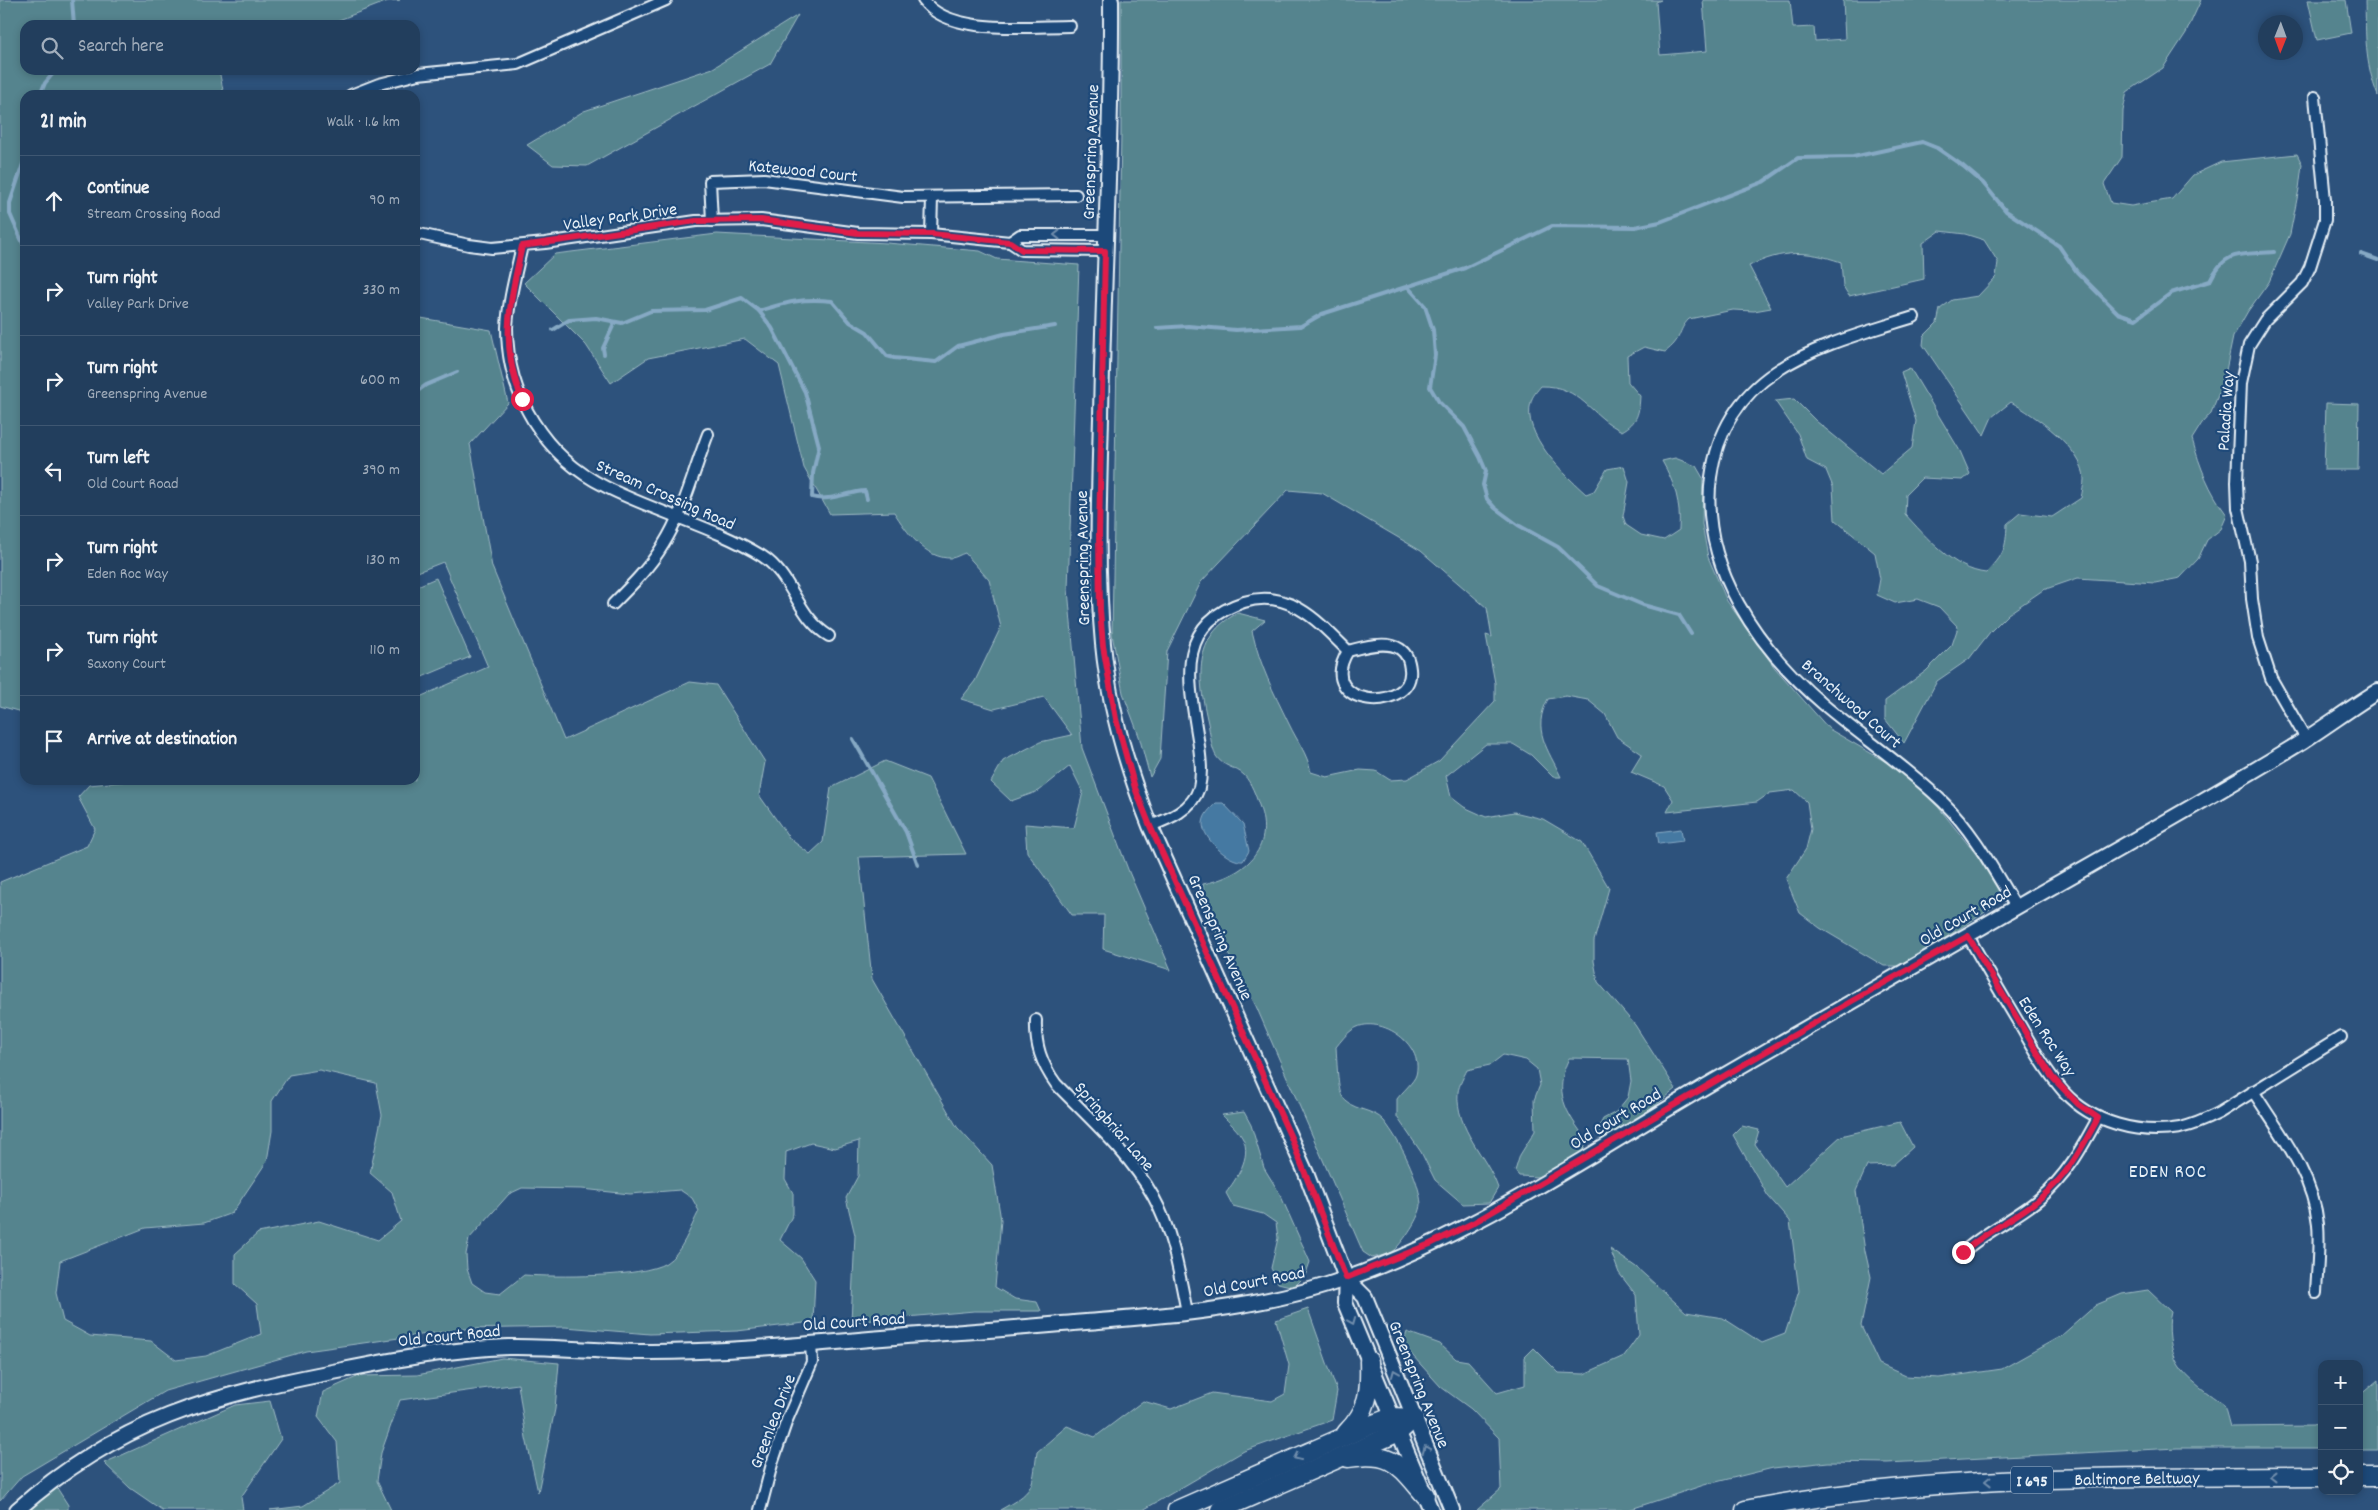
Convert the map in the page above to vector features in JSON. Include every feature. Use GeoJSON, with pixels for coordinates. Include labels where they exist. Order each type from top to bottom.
{"type":"FeatureCollection","features":[{"type":"Feature","properties":{"kind":"highway"},"geometry":{"type":"LineString","coordinates":[[1342,1437],[1359,1420],[1365,1408],[1370,1384],[1369,1361]]}},
{"type":"Feature","properties":{"kind":"highway"},"geometry":{"type":"LineString","coordinates":[[1177,1510],[1342,1437],[1414,1418]]}},
{"type":"Feature","properties":{"kind":"highway"},"geometry":{"type":"LineString","coordinates":[[1220,1510],[1328,1461],[1395,1424]]}},
{"type":"Feature","properties":{"kind":"highway"},"geometry":{"type":"LineString","coordinates":[[1328,1461],[1366,1455],[1388,1459],[1398,1464],[1428,1502]]}},
{"type":"Feature","properties":{"kind":"highway","name":"Baltimore Beltway"},"geometry":{"type":"LineString","coordinates":[[1745,1510],[1810,1498],[1888,1488],[1977,1481],[2318,1476]]}},
{"type":"Feature","properties":{"kind":"highway"},"geometry":{"type":"LineString","coordinates":[[2363,1476],[2378,1476]]}},
{"type":"Feature","properties":{"kind":"main road","name":"Greenspring Avenue"},"geometry":{"type":"LineString","coordinates":[[1111,0],[1112,64],[1105,251],[1099,525],[1100,610],[1103,646],[1116,719],[1135,788],[1150,826],[1292,1140],[1346,1278],[1364,1298],[1452,1510]]}},
{"type":"Feature","properties":{"kind":"main road","name":"Old Court Road"},"geometry":{"type":"LineString","coordinates":[[17,1510],[66,1471],[142,1426],[205,1401],[293,1379],[407,1358],[487,1348],[529,1347],[648,1352],[811,1343],[1187,1312],[1287,1295],[1346,1278],[1430,1244],[1512,1202],[1852,1001],[1968,936],[2306,739],[2378,691]]}},
{"type":"Feature","properties":{"kind":"main road","name":"Greenspring Avenue"},"geometry":{"type":"LineString","coordinates":[[1346,1278],[1345,1303],[1428,1502]]}},
{"type":"Feature","properties":{"kind":"street"},"geometry":{"type":"LineString","coordinates":[[420,74],[518,64],[666,0]]}},
{"type":"Feature","properties":{"kind":"street"},"geometry":{"type":"LineString","coordinates":[[923,0],[934,13],[958,23],[974,25],[1070,26]]}},
{"type":"Feature","properties":{"kind":"street"},"geometry":{"type":"LineString","coordinates":[[364,90],[414,75]]}},
{"type":"Feature","properties":{"kind":"street","name":"Paladia Way"},"geometry":{"type":"LineString","coordinates":[[2306,739],[2271,678],[2258,638],[2252,599],[2250,561],[2238,508],[2236,482],[2241,383],[2249,345],[2266,320],[2302,283],[2310,267],[2324,226],[2325,200],[2315,97]]}},
{"type":"Feature","properties":{"kind":"street","name":"Katewood Court"},"geometry":{"type":"LineString","coordinates":[[712,221],[710,181],[764,179],[874,194],[932,198],[1076,195]]}},
{"type":"Feature","properties":{"kind":"street"},"geometry":{"type":"LineString","coordinates":[[932,198],[932,234]]}},
{"type":"Feature","properties":{"kind":"street","name":"Valley Park Drive"},"geometry":{"type":"LineString","coordinates":[[420,234],[469,246],[492,248],[522,246],[712,221],[761,220],[858,233],[932,234],[1010,242],[1022,250],[1105,251]]}},
{"type":"Feature","properties":{"kind":"street","name":"Valley Park Drive"},"geometry":{"type":"LineString","coordinates":[[1010,242],[1020,235],[1106,235]]}},
{"type":"Feature","properties":{"kind":"street","name":"Stream Crossing Road"},"geometry":{"type":"LineString","coordinates":[[522,246],[510,304],[508,345],[514,381],[530,416],[542,436],[583,474],[605,487],[743,546],[774,564],[812,624],[829,636]]}},
{"type":"Feature","properties":{"kind":"street","name":"Branchwood Court"},"geometry":{"type":"LineString","coordinates":[[1914,317],[1814,349],[1772,374],[1754,388],[1728,426],[1713,465],[1710,488],[1712,536],[1727,582],[1741,607],[1793,675],[1823,704],[1944,803],[1976,842],[2016,907]]}},
{"type":"Feature","properties":{"kind":"street"},"geometry":{"type":"LineString","coordinates":[[613,604],[652,561],[664,544],[708,434]]}},
{"type":"Feature","properties":{"kind":"street"},"geometry":{"type":"LineString","coordinates":[[1150,826],[1174,817],[1191,802],[1198,790],[1201,776],[1200,753],[1189,680],[1189,662],[1193,648],[1206,625],[1232,606],[1248,601],[1280,599],[1303,610],[1321,623],[1348,651]]}},
{"type":"Feature","properties":{"kind":"street"},"geometry":{"type":"LineString","coordinates":[[1386,645],[1398,647],[1406,653],[1409,663],[1410,681],[1394,697],[1360,698],[1351,693],[1341,679],[1342,659],[1348,651],[1362,647],[1386,645]]}},
{"type":"Feature","properties":{"kind":"street","name":"Eden Roc Way"},"geometry":{"type":"LineString","coordinates":[[1968,936],[2052,1077],[2078,1104],[2098,1118],[2143,1130],[2182,1128],[2219,1113],[2341,1037]]}},
{"type":"Feature","properties":{"kind":"street","name":"Springbriar Lane"},"geometry":{"type":"LineString","coordinates":[[1036,1020],[1037,1047],[1047,1071],[1056,1084],[1128,1161],[1153,1197],[1170,1237],[1187,1312]]}},
{"type":"Feature","properties":{"kind":"street"},"geometry":{"type":"LineString","coordinates":[[2253,1092],[2295,1158],[2306,1178],[2313,1200],[2318,1244],[2316,1293]]}},
{"type":"Feature","properties":{"kind":"street"},"geometry":{"type":"LineString","coordinates":[[1963,1252],[1978,1238],[2039,1199],[2056,1184],[2082,1148],[2098,1118]]}},
{"type":"Feature","properties":{"kind":"street","name":"Greenlea Drive"},"geometry":{"type":"LineString","coordinates":[[760,1510],[772,1464],[787,1420],[812,1362],[811,1343]]}},
{"type":"Feature","properties":{"kind":"green space"},"geometry":{"type":"Polygon","coordinates":[[[0,0],[400,0],[388,1],[339,20],[20,20],[20,75],[220,75],[223,90],[20,90],[20,712],[0,706],[0,0]]]}},
{"type":"Feature","properties":{"kind":"green space"},"geometry":{"type":"Polygon","coordinates":[[[1121,0],[1661,0],[1656,2],[1660,55],[1707,51],[1703,0],[1790,0],[1793,28],[1814,27],[1815,41],[1845,39],[1843,0],[2201,0],[2186,33],[2163,68],[2127,92],[2123,111],[2122,157],[2104,184],[2111,203],[2131,206],[2172,199],[2193,175],[2221,162],[2297,154],[2302,164],[2290,234],[2269,282],[2248,311],[2233,337],[2224,380],[2211,413],[2192,439],[2206,479],[2227,515],[2221,529],[2207,540],[2198,559],[2180,578],[2155,583],[2078,578],[2043,590],[2008,614],[1990,632],[1969,659],[1937,681],[1904,743],[1885,719],[1885,701],[1926,671],[1952,645],[1958,627],[1939,607],[1918,599],[1895,603],[1877,595],[1880,579],[1875,553],[1835,520],[1833,487],[1826,470],[1807,460],[1798,434],[1775,401],[1794,399],[1816,421],[1881,474],[1912,448],[1916,421],[1901,372],[1910,368],[1960,451],[1970,474],[1963,480],[1922,478],[1906,494],[1905,514],[1941,551],[1963,566],[1974,571],[1986,573],[2003,551],[2007,524],[2020,513],[2052,517],[2081,498],[2084,479],[2082,468],[2076,456],[2067,445],[2044,424],[2011,402],[1992,417],[1984,435],[1923,345],[1924,336],[1937,323],[1940,309],[1952,300],[1978,296],[1996,277],[1998,262],[1984,240],[1965,234],[1940,231],[1923,243],[1924,279],[1849,296],[1843,286],[1841,262],[1828,258],[1795,253],[1773,257],[1749,266],[1771,308],[1754,311],[1733,310],[1689,319],[1675,343],[1665,352],[1644,347],[1627,356],[1628,382],[1640,396],[1637,417],[1622,431],[1611,425],[1576,396],[1555,387],[1541,386],[1532,400],[1530,414],[1532,427],[1538,440],[1557,465],[1586,494],[1594,491],[1607,469],[1624,466],[1629,482],[1623,516],[1626,525],[1641,535],[1664,540],[1679,530],[1678,502],[1662,461],[1675,458],[1696,466],[1703,478],[1702,524],[1708,557],[1727,601],[1775,668],[1829,729],[1900,770],[1939,808],[1979,858],[2000,892],[1993,907],[1902,966],[1884,966],[1820,928],[1800,913],[1786,879],[1806,849],[1811,829],[1807,802],[1794,790],[1770,793],[1757,802],[1667,812],[1673,800],[1664,786],[1631,772],[1642,754],[1617,737],[1605,714],[1588,700],[1566,696],[1548,699],[1543,710],[1541,730],[1543,739],[1561,777],[1553,777],[1531,755],[1513,744],[1486,744],[1446,776],[1451,797],[1464,807],[1486,817],[1514,812],[1543,819],[1582,842],[1609,888],[1594,941],[1594,961],[1598,982],[1635,1025],[1676,1089],[1620,1134],[1603,1141],[1596,1133],[1603,1119],[1616,1112],[1628,1097],[1631,1081],[1628,1059],[1569,1058],[1564,1070],[1562,1092],[1567,1111],[1587,1140],[1582,1153],[1538,1177],[1519,1176],[1515,1171],[1520,1155],[1535,1131],[1534,1100],[1540,1085],[1537,1069],[1526,1060],[1503,1055],[1490,1065],[1467,1070],[1458,1092],[1461,1118],[1498,1188],[1489,1203],[1463,1204],[1435,1180],[1421,1152],[1397,1117],[1397,1099],[1416,1075],[1417,1063],[1413,1052],[1397,1034],[1386,1028],[1362,1025],[1352,1030],[1336,1047],[1340,1091],[1346,1101],[1379,1117],[1390,1129],[1413,1172],[1421,1204],[1415,1222],[1398,1246],[1389,1253],[1372,1258],[1363,1252],[1256,1006],[1216,931],[1204,900],[1203,884],[1231,875],[1252,858],[1259,848],[1263,835],[1263,821],[1255,793],[1247,778],[1241,772],[1219,760],[1214,752],[1202,691],[1202,660],[1212,634],[1223,623],[1238,613],[1265,620],[1252,631],[1255,644],[1267,678],[1304,753],[1311,772],[1327,777],[1360,770],[1376,771],[1390,780],[1407,779],[1439,761],[1495,701],[1495,683],[1486,635],[1492,637],[1487,608],[1421,551],[1322,493],[1288,490],[1201,582],[1167,651],[1160,759],[1150,777],[1139,736],[1123,693],[1112,634],[1121,135],[1121,0]]]}},
{"type":"Feature","properties":{"kind":"green space"},"geometry":{"type":"Polygon","coordinates":[[[2308,0],[2346,0],[2351,33],[2317,40],[2308,0]]]}},
{"type":"Feature","properties":{"kind":"green space"},"geometry":{"type":"Polygon","coordinates":[[[2365,0],[2378,0],[2378,96],[2368,60],[2365,0]]]}},
{"type":"Feature","properties":{"kind":"green space"},"geometry":{"type":"Polygon","coordinates":[[[798,15],[770,64],[587,166],[553,165],[527,145],[584,111],[713,68],[798,15]]]}},
{"type":"Feature","properties":{"kind":"green space"},"geometry":{"type":"Polygon","coordinates":[[[717,234],[887,243],[980,251],[997,259],[1079,265],[1068,589],[1082,748],[1129,872],[1171,970],[1103,949],[1104,915],[1072,915],[1027,852],[1025,824],[1074,828],[1083,792],[1070,766],[1039,791],[1011,801],[991,782],[1003,761],[1040,742],[1072,735],[1044,697],[994,709],[961,699],[975,681],[1001,627],[989,580],[965,553],[951,558],[933,554],[910,535],[894,512],[830,514],[804,468],[779,365],[745,339],[648,358],[611,383],[586,345],[524,283],[555,254],[717,234]]]}},
{"type":"Feature","properties":{"kind":"green space"},"geometry":{"type":"Polygon","coordinates":[[[420,318],[491,330],[508,403],[470,444],[492,567],[564,740],[690,682],[716,685],[765,762],[759,795],[790,839],[810,854],[823,842],[831,788],[885,761],[928,778],[966,854],[859,857],[872,979],[957,1127],[992,1165],[1001,1220],[995,1287],[1015,1299],[1037,1302],[1041,1311],[974,1311],[851,1322],[855,1235],[846,1198],[858,1176],[859,1141],[835,1148],[811,1143],[786,1152],[785,1179],[793,1193],[793,1214],[780,1240],[801,1258],[815,1280],[813,1322],[737,1331],[650,1334],[565,1327],[463,1329],[306,1351],[165,1391],[22,1476],[0,1501],[0,882],[87,846],[95,829],[78,797],[89,785],[420,785],[420,697],[488,667],[443,562],[420,571],[420,318]],[[319,1070],[289,1075],[272,1101],[272,1131],[267,1161],[232,1213],[204,1223],[145,1228],[60,1261],[56,1293],[63,1321],[90,1336],[151,1341],[176,1360],[206,1356],[261,1334],[257,1304],[235,1284],[235,1254],[258,1233],[319,1221],[378,1240],[401,1221],[392,1192],[370,1173],[382,1115],[376,1083],[319,1070]],[[522,1188],[509,1194],[469,1239],[466,1254],[467,1269],[472,1283],[485,1292],[500,1294],[524,1275],[618,1274],[654,1268],[666,1263],[677,1253],[699,1211],[692,1198],[680,1190],[630,1194],[582,1189],[522,1188]]]}},
{"type":"Feature","properties":{"kind":"green space"},"geometry":{"type":"Polygon","coordinates":[[[2326,403],[2359,404],[2358,470],[2324,470],[2326,403]]]}},
{"type":"Feature","properties":{"kind":"green space"},"geometry":{"type":"Polygon","coordinates":[[[436,578],[470,657],[420,678],[420,585],[436,578]]]}},
{"type":"Feature","properties":{"kind":"green space"},"geometry":{"type":"Polygon","coordinates":[[[1244,1112],[1251,1125],[1264,1168],[1280,1194],[1310,1262],[1305,1276],[1294,1287],[1278,1283],[1271,1268],[1278,1238],[1276,1223],[1263,1214],[1233,1206],[1226,1193],[1242,1168],[1246,1153],[1243,1139],[1222,1115],[1244,1112]]]}},
{"type":"Feature","properties":{"kind":"green space"},"geometry":{"type":"Polygon","coordinates":[[[1900,1122],[1913,1147],[1893,1165],[1867,1166],[1856,1191],[1871,1277],[1861,1326],[1879,1364],[1906,1376],[1939,1378],[2002,1369],[2061,1336],[2096,1305],[2122,1294],[2148,1290],[2171,1312],[2169,1324],[2170,1338],[2175,1359],[2182,1370],[2193,1381],[2224,1405],[2230,1427],[2313,1426],[2318,1423],[2318,1448],[2177,1448],[1887,1463],[1828,1462],[1773,1468],[1704,1485],[1628,1510],[1477,1510],[1501,1489],[1499,1438],[1471,1409],[1441,1387],[1403,1345],[1407,1332],[1440,1344],[1456,1359],[1468,1361],[1497,1393],[1525,1385],[1525,1357],[1534,1348],[1559,1373],[1584,1374],[1624,1356],[1639,1335],[1636,1295],[1619,1273],[1610,1249],[1636,1267],[1686,1312],[1723,1318],[1762,1343],[1785,1334],[1799,1291],[1790,1221],[1768,1196],[1733,1135],[1742,1126],[1759,1130],[1755,1144],[1785,1187],[1841,1136],[1900,1122]]]}},
{"type":"Feature","properties":{"kind":"green space"},"geometry":{"type":"Polygon","coordinates":[[[1308,1309],[1337,1391],[1332,1420],[1244,1451],[1143,1510],[1000,1510],[1019,1498],[1029,1488],[1034,1474],[1037,1452],[1067,1426],[1095,1437],[1143,1401],[1171,1409],[1212,1393],[1272,1401],[1285,1394],[1289,1365],[1276,1320],[1308,1309]]]}},
{"type":"Feature","properties":{"kind":"green space"},"geometry":{"type":"Polygon","coordinates":[[[502,1358],[559,1363],[555,1409],[538,1492],[526,1438],[518,1384],[400,1400],[381,1453],[377,1481],[391,1510],[270,1510],[303,1506],[340,1483],[337,1442],[318,1417],[323,1392],[359,1376],[417,1375],[502,1358]]]}},
{"type":"Feature","properties":{"kind":"green space"},"geometry":{"type":"Polygon","coordinates":[[[2378,1380],[2378,1450],[2363,1450],[2363,1393],[2378,1380]]]}},
{"type":"Feature","properties":{"kind":"green space"},"geometry":{"type":"Polygon","coordinates":[[[270,1401],[281,1439],[241,1497],[243,1510],[162,1510],[130,1488],[104,1463],[235,1405],[270,1401]]]}},
{"type":"Feature","properties":{"kind":"green space"},"geometry":{"type":"Polygon","coordinates":[[[57,1488],[68,1505],[68,1510],[28,1510],[30,1501],[57,1488]]]}},
{"type":"Feature","properties":{"kind":"water"},"geometry":{"type":"Polygon","coordinates":[[[1216,803],[1223,803],[1243,824],[1249,851],[1243,861],[1237,861],[1224,854],[1207,836],[1203,823],[1208,812],[1216,803]]]}},
{"type":"Feature","properties":{"kind":"water"},"geometry":{"type":"Polygon","coordinates":[[[1681,829],[1683,841],[1659,844],[1657,832],[1681,829]]]}},
{"type":"Feature","properties":{"kind":"waterway"},"geometry":{"type":"LineString","coordinates":[[72,0],[74,20]]}},
{"type":"Feature","properties":{"kind":"waterway"},"geometry":{"type":"LineString","coordinates":[[42,90],[52,75]]}},
{"type":"Feature","properties":{"kind":"waterway"},"geometry":{"type":"LineString","coordinates":[[1157,328],[1188,326],[1236,330],[1301,326],[1322,314],[1465,268],[1552,226],[1635,227],[1660,222],[1763,182],[1798,158],[1853,157],[1922,142],[1937,148],[1963,166],[1983,183],[2006,211],[2059,246],[2077,272],[2118,313],[2136,319],[2171,293],[2210,281],[2222,263],[2228,259],[2244,254],[2274,252]]}},
{"type":"Feature","properties":{"kind":"waterway"},"geometry":{"type":"LineString","coordinates":[[20,173],[10,203],[10,214],[20,237]]}},
{"type":"Feature","properties":{"kind":"waterway"},"geometry":{"type":"LineString","coordinates":[[2361,254],[2378,260]]}},
{"type":"Feature","properties":{"kind":"waterway"},"geometry":{"type":"LineString","coordinates":[[1407,286],[1425,306],[1433,330],[1435,355],[1430,387],[1439,402],[1464,427],[1480,457],[1486,471],[1483,485],[1487,499],[1495,508],[1518,525],[1558,547],[1598,586],[1643,605],[1679,615],[1691,634]]}},
{"type":"Feature","properties":{"kind":"waterway"},"geometry":{"type":"LineString","coordinates":[[553,330],[569,320],[596,318],[622,323],[651,311],[705,310],[742,298],[759,311],[795,302],[812,300],[832,301],[850,322],[867,332],[887,356],[936,362],[958,346],[1004,334],[1055,326]]}},
{"type":"Feature","properties":{"kind":"waterway"},"geometry":{"type":"LineString","coordinates":[[759,311],[772,328],[805,392],[819,446],[813,473],[812,497],[831,498],[865,491],[867,499]]}},
{"type":"Feature","properties":{"kind":"waterway"},"geometry":{"type":"LineString","coordinates":[[604,354],[603,348],[615,322]]}},
{"type":"Feature","properties":{"kind":"waterway"},"geometry":{"type":"LineString","coordinates":[[420,389],[457,372]]}},
{"type":"Feature","properties":{"kind":"waterway"},"geometry":{"type":"LineString","coordinates":[[853,739],[906,832],[918,865]]}},
{"type":"Feature","properties":{"kind":"district","name":"EDEN ROC"},"geometry":{"type":"Point","coordinates":[2168,1170]}},
{"type":"Feature","properties":{"kind":"route"},"geometry":{"type":"LineString","coordinates":[[522,399],[514,381],[510,363],[507,326],[522,246],[696,221],[761,220],[858,233],[932,234],[1010,242],[1022,250],[1105,251],[1101,381],[1099,578],[1103,646],[1116,719],[1135,788],[1150,826],[1292,1140],[1346,1278],[1430,1244],[1473,1223],[1852,1001],[1968,936],[2052,1077],[2078,1104],[2098,1118],[2070,1168],[2056,1184],[2018,1215],[1978,1238],[1963,1252]]}}]}
